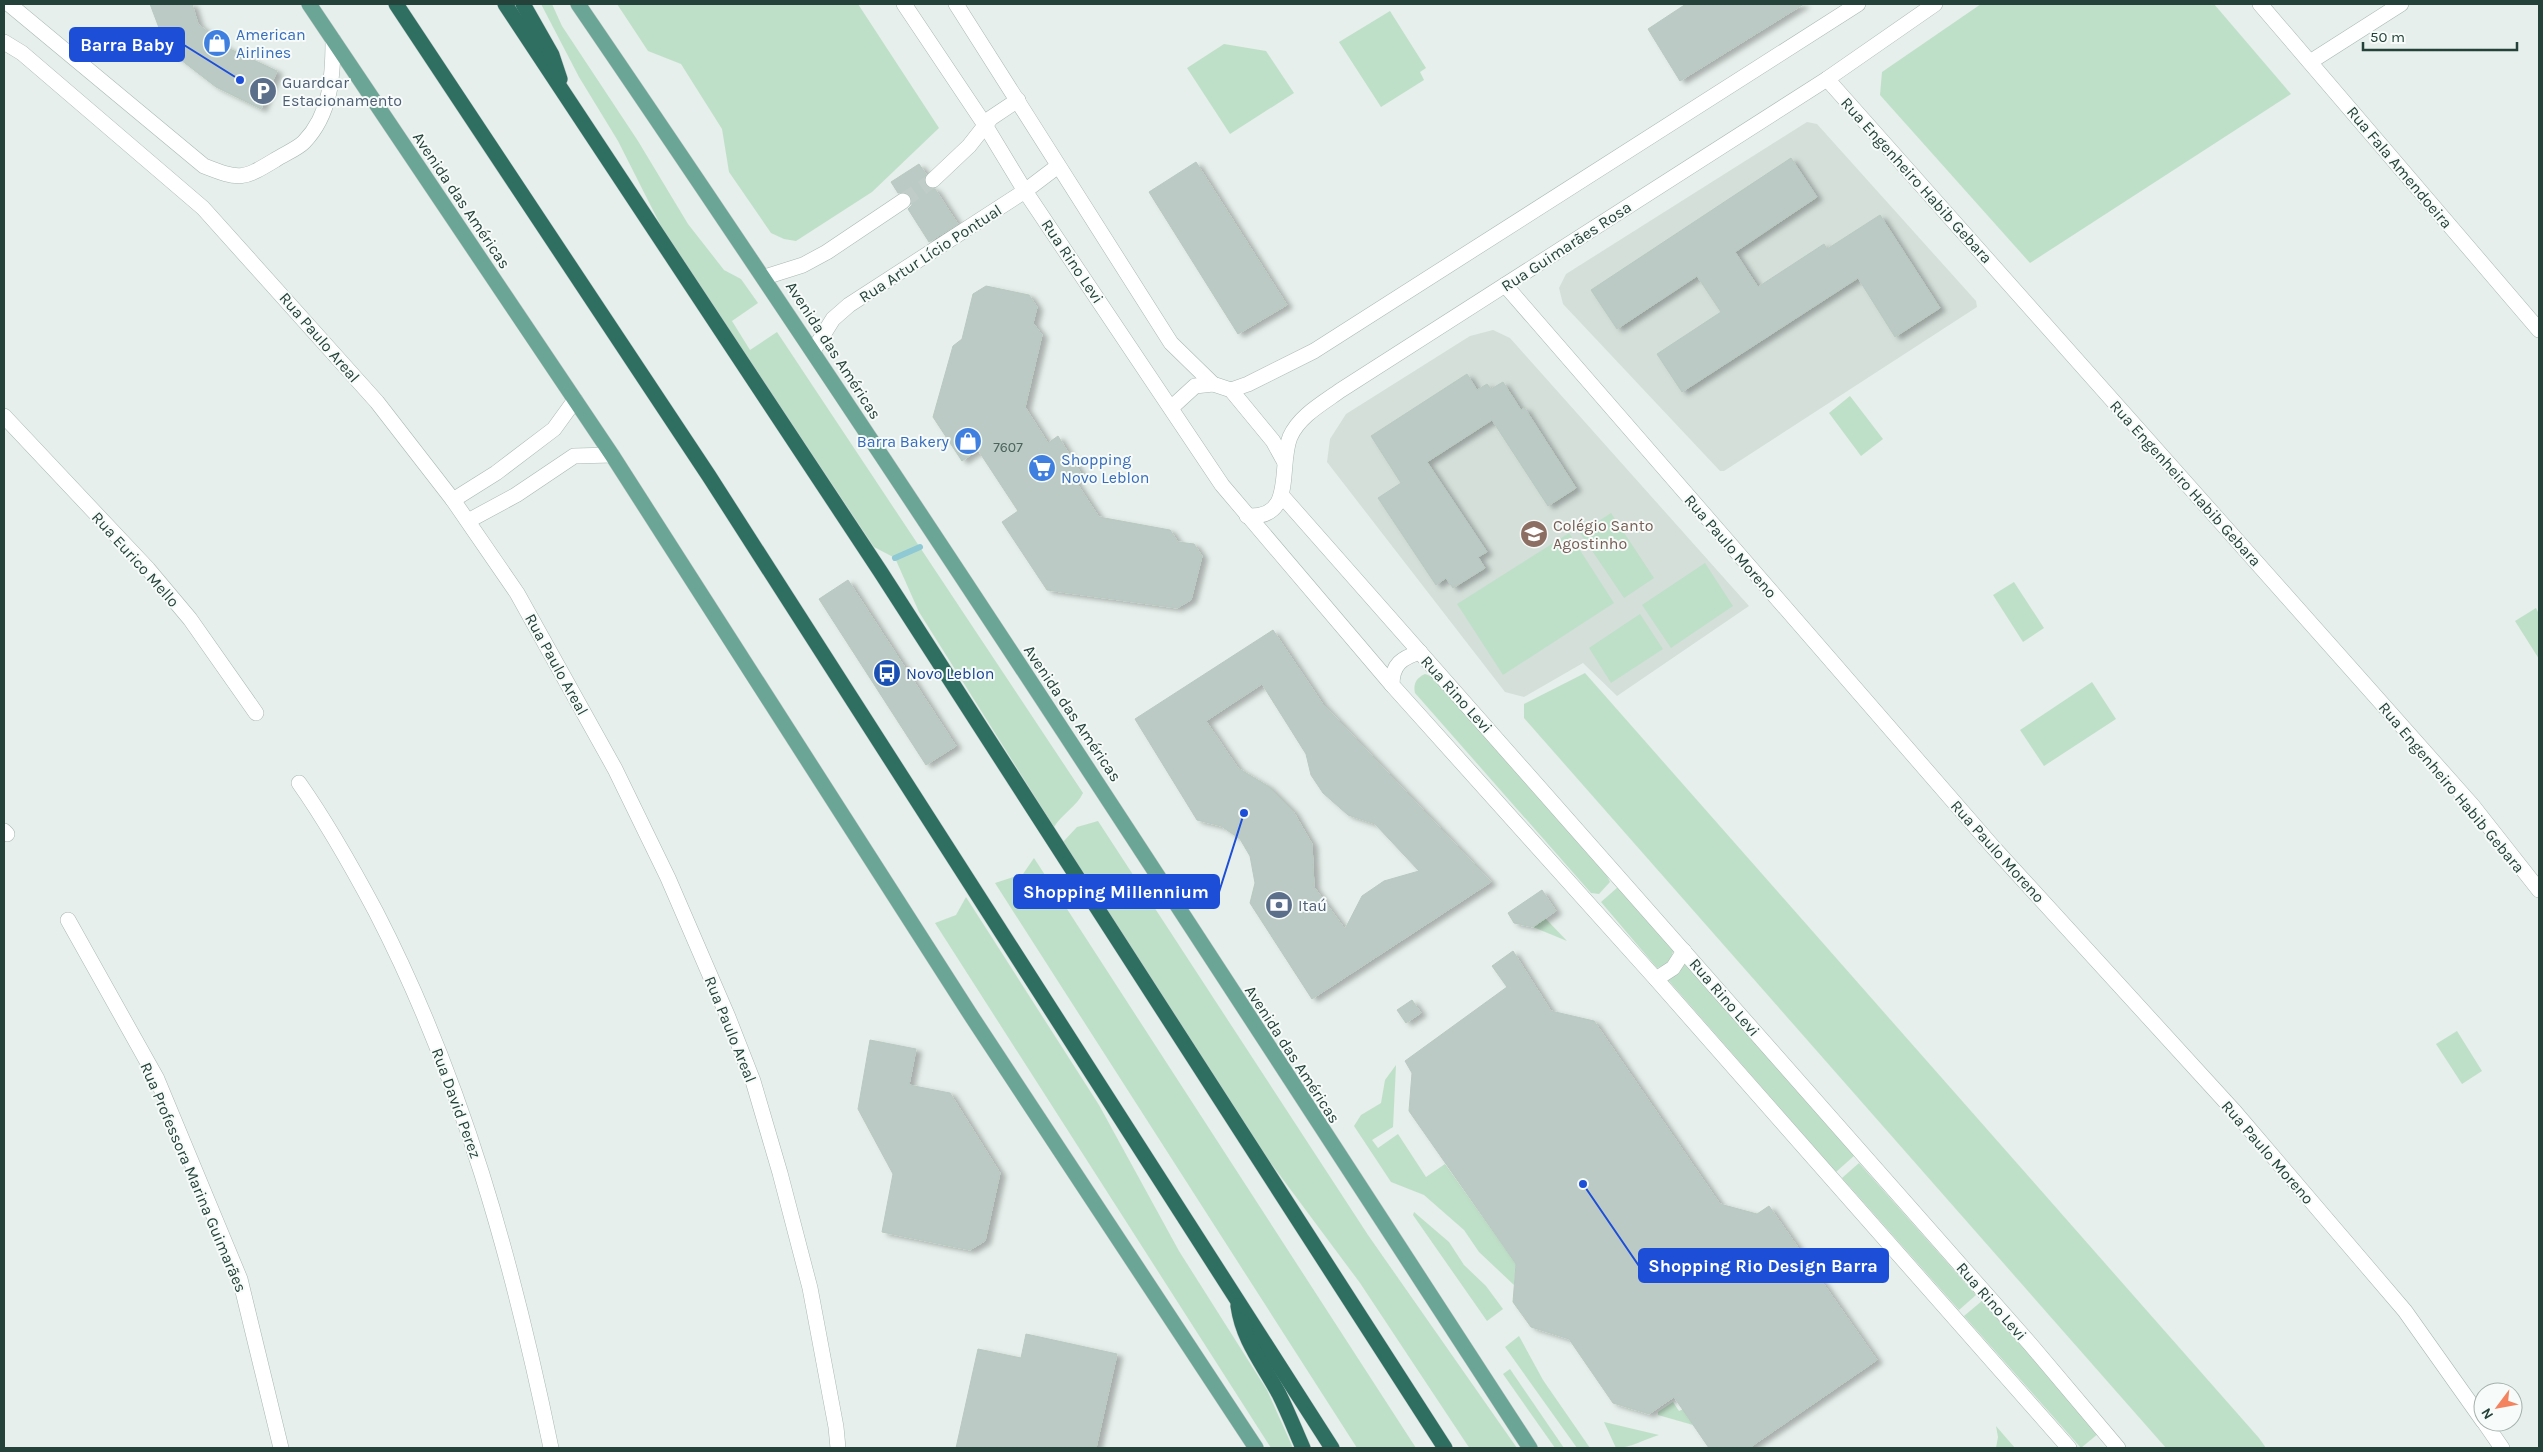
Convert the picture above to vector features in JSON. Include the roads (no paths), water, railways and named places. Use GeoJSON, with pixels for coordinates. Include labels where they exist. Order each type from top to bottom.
{"type":"FeatureCollection","features":[{"type":"Feature","properties":{"kind":"highway"},"geometry":{"type":"LineString","coordinates":[[396,4],[709,476],[1332,1448]]}},
{"type":"Feature","properties":{"kind":"highway"},"geometry":{"type":"LineString","coordinates":[[505,4],[1056,842],[1446,1448]]}},
{"type":"Feature","properties":{"kind":"highway"},"geometry":{"type":"LineString","coordinates":[[523,4],[552,55],[562,93]]}},
{"type":"Feature","properties":{"kind":"highway"},"geometry":{"type":"LineString","coordinates":[[1236,1298],[1246,1339],[1279,1394],[1303,1448]]}},
{"type":"Feature","properties":{"kind":"highway"},"geometry":{"type":"LineString","coordinates":[[1427,1419],[1458,1448]]}},
{"type":"Feature","properties":{"kind":"main road","name":"Avenida das Américas"},"geometry":{"type":"LineString","coordinates":[[309,4],[612,456],[962,1001],[1255,1448]]}},
{"type":"Feature","properties":{"kind":"main road","name":"Avenida das Américas"},"geometry":{"type":"LineString","coordinates":[[578,4],[765,277],[1108,797],[1192,931],[1530,1448]]}},
{"type":"Feature","properties":{"kind":"street"},"geometry":{"type":"LineString","coordinates":[[9,4],[204,166],[230,176],[247,176],[304,142],[320,119],[328,101],[332,81],[333,40]]}},
{"type":"Feature","properties":{"kind":"street","name":"Rua Rino Levi"},"geometry":{"type":"LineString","coordinates":[[904,4],[985,125],[1025,191],[1222,485],[1246,516],[1392,685]]}},
{"type":"Feature","properties":{"kind":"street"},"geometry":{"type":"LineString","coordinates":[[956,4],[1171,343],[1213,384]]}},
{"type":"Feature","properties":{"kind":"street"},"geometry":{"type":"LineString","coordinates":[[1231,390],[1248,384],[1322,346],[1858,4]]}},
{"type":"Feature","properties":{"kind":"street","name":"Rua Guimarães Rosa"},"geometry":{"type":"LineString","coordinates":[[1283,496],[1284,461],[1291,436],[1306,416],[1341,390],[1827,79],[1935,4]]}},
{"type":"Feature","properties":{"kind":"street","name":"Rua Fala Amendoeira"},"geometry":{"type":"LineString","coordinates":[[2260,4],[2539,330]]}},
{"type":"Feature","properties":{"kind":"street"},"geometry":{"type":"LineString","coordinates":[[2310,62],[2401,4]]}},
{"type":"Feature","properties":{"kind":"street","name":"Rua Paulo Areal"},"geometry":{"type":"LineString","coordinates":[[4,42],[22,53],[203,208],[377,402],[453,500],[517,593],[616,769],[668,878],[728,1017],[756,1090],[810,1288],[836,1427],[838,1448]]}},
{"type":"Feature","properties":{"kind":"street","name":"Rua Engenheiro Habib Gebara"},"geometry":{"type":"LineString","coordinates":[[1827,79],[2472,805],[2539,890]]}},
{"type":"Feature","properties":{"kind":"street"},"geometry":{"type":"LineString","coordinates":[[933,180],[969,146],[985,125],[1002,109],[1018,100]]}},
{"type":"Feature","properties":{"kind":"street","name":"Rua Artur Lício Pontual"},"geometry":{"type":"LineString","coordinates":[[813,351],[833,319],[849,306],[1025,191],[1058,166]]}},
{"type":"Feature","properties":{"kind":"street"},"geometry":{"type":"LineString","coordinates":[[765,277],[803,265],[828,252],[903,201]]}},
{"type":"Feature","properties":{"kind":"street","name":"Rua Paulo Moreno"},"geometry":{"type":"LineString","coordinates":[[1505,285],[1993,847],[2235,1112],[2405,1311],[2473,1408]]}},
{"type":"Feature","properties":{"kind":"street"},"geometry":{"type":"LineString","coordinates":[[1171,408],[1196,386],[1213,384],[1231,390],[1273,441],[1284,461]]}},
{"type":"Feature","properties":{"kind":"street"},"geometry":{"type":"LineString","coordinates":[[453,500],[496,472],[554,429],[574,400]]}},
{"type":"Feature","properties":{"kind":"street","name":"Rua Eurico Mello"},"geometry":{"type":"LineString","coordinates":[[4,416],[148,568],[190,618],[256,713]]}},
{"type":"Feature","properties":{"kind":"street"},"geometry":{"type":"LineString","coordinates":[[468,521],[516,495],[574,456],[612,456]]}},
{"type":"Feature","properties":{"kind":"street"},"geometry":{"type":"LineString","coordinates":[[1246,516],[1258,517],[1270,511],[1283,496],[1420,652]]}},
{"type":"Feature","properties":{"kind":"street","name":"Rua Rino Levi"},"geometry":{"type":"LineString","coordinates":[[1392,685],[1392,672],[1398,662],[1420,652],[2024,1337],[2118,1448]]}},
{"type":"Feature","properties":{"kind":"street"},"geometry":{"type":"LineString","coordinates":[[1392,685],[1656,979],[2069,1448]]}},
{"type":"Feature","properties":{"kind":"street","name":"Rua David Perez"},"geometry":{"type":"LineString","coordinates":[[299,783],[321,813],[350,863],[396,951],[458,1098],[511,1269],[551,1448]]}},
{"type":"Feature","properties":{"kind":"street","name":"Rua Professora Marina Guimarães"},"geometry":{"type":"LineString","coordinates":[[68,920],[157,1079],[240,1279],[281,1448]]}},
{"type":"Feature","properties":{"kind":"street"},"geometry":{"type":"LineString","coordinates":[[1656,979],[1673,968],[1684,951]]}},
{"type":"Feature","properties":{"kind":"street","name":"Rua Paulo Moreno"},"geometry":{"type":"LineString","coordinates":[[2490,1432],[2502,1448]]}},
{"type":"Feature","properties":{"kind":"waterway"},"geometry":{"type":"LineString","coordinates":[[895,558],[920,547]]}},
{"type":"Feature","properties":{"kind":"tunnel"},"geometry":{"type":"LineString","coordinates":[[903,201],[933,180]]}},
{"type":"Feature","properties":{"kind":"place","name":"American Airlines"},"geometry":{"type":"Point","coordinates":[217,43]}},
{"type":"Feature","properties":{"kind":"place","name":"Barra Baby"},"geometry":{"type":"Point","coordinates":[240,80]}},
{"type":"Feature","properties":{"kind":"place","name":"Guardcar Estacionamento"},"geometry":{"type":"Point","coordinates":[263,91]}},
{"type":"Feature","properties":{"kind":"place","name":"Barra Bakery"},"geometry":{"type":"Point","coordinates":[968,441]}},
{"type":"Feature","properties":{"kind":"place","name":"Shopping Novo Leblon"},"geometry":{"type":"Point","coordinates":[1042,468]}},
{"type":"Feature","properties":{"kind":"place","name":"Colégio Santo Agostinho"},"geometry":{"type":"Point","coordinates":[1534,534]}},
{"type":"Feature","properties":{"kind":"place","name":"Novo Leblon"},"geometry":{"type":"Point","coordinates":[887,673]}},
{"type":"Feature","properties":{"kind":"place","name":"Shopping Millennium"},"geometry":{"type":"Point","coordinates":[1244,813]}},
{"type":"Feature","properties":{"kind":"place","name":"Itaú"},"geometry":{"type":"Point","coordinates":[1279,905]}},
{"type":"Feature","properties":{"kind":"place","name":"Shopping Rio Design Barra"},"geometry":{"type":"Point","coordinates":[1583,1184]}}]}
